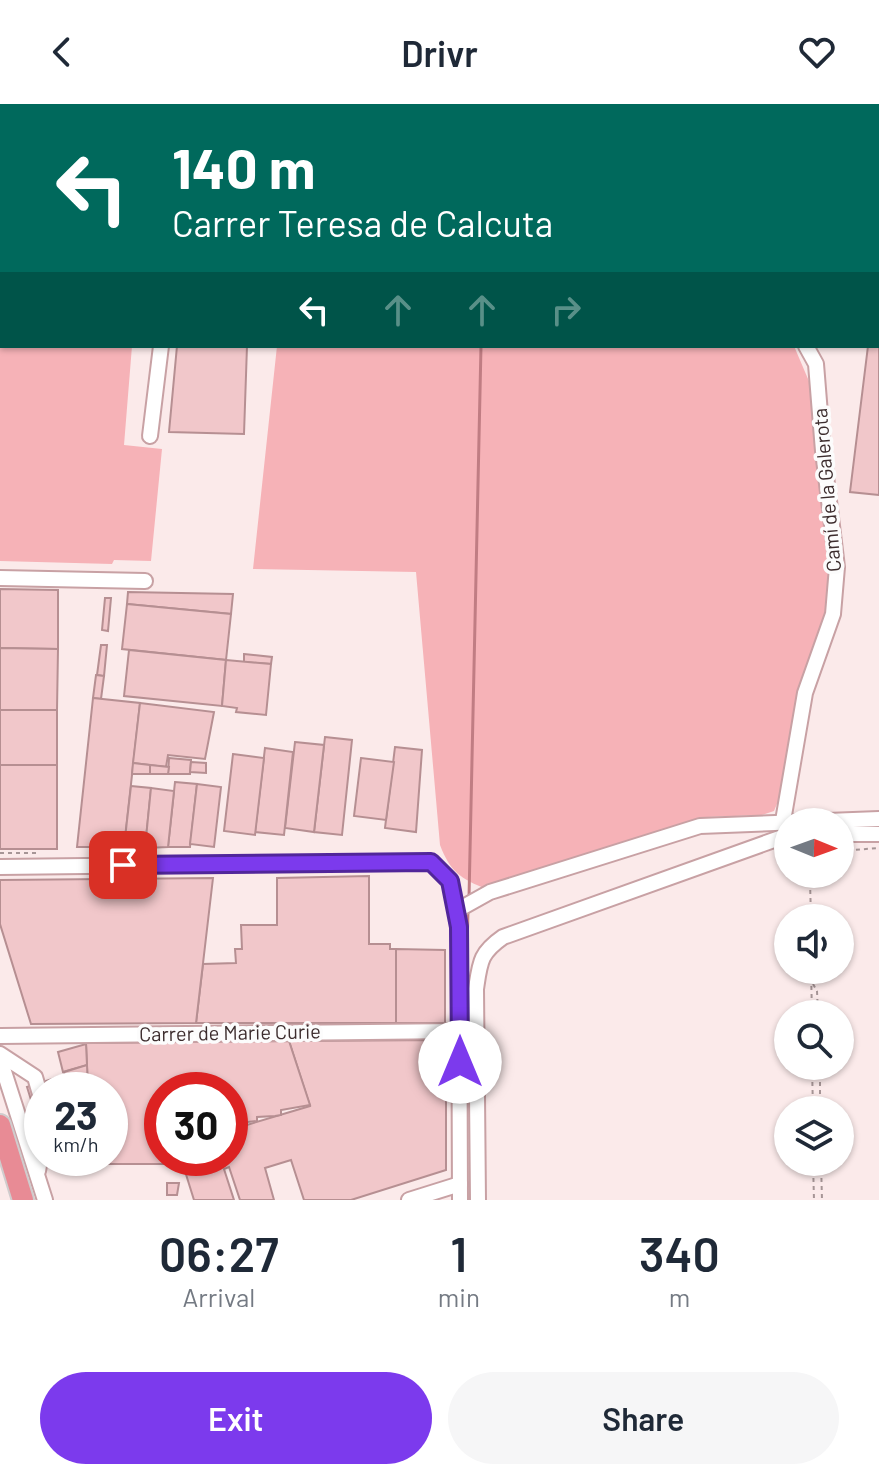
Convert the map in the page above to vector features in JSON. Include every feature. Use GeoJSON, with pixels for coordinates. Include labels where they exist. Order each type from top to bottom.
{"type":"FeatureCollection","features":[{"type":"Feature","properties":{"kind":"highway"},"geometry":{"type":"LineString","coordinates":[[0,1125],[23,1200]]}},
{"type":"Feature","properties":{"kind":"street"},"geometry":{"type":"LineString","coordinates":[[150,436],[161,348]]}},
{"type":"Feature","properties":{"kind":"street","name":"Camí de la Galerota"},"geometry":{"type":"LineString","coordinates":[[788,808],[805,693],[833,614],[837,567],[816,364],[807,348]]}},
{"type":"Feature","properties":{"kind":"street"},"geometry":{"type":"LineString","coordinates":[[0,578],[145,581]]}},
{"type":"Feature","properties":{"kind":"street"},"geometry":{"type":"LineString","coordinates":[[854,821],[879,819]]}},
{"type":"Feature","properties":{"kind":"street"},"geometry":{"type":"LineString","coordinates":[[456,911],[490,892],[700,826],[774,828]]}},
{"type":"Feature","properties":{"kind":"street"},"geometry":{"type":"LineString","coordinates":[[478,1200],[476,989],[479,963],[488,948],[503,937],[774,832]]}},
{"type":"Feature","properties":{"kind":"street"},"geometry":{"type":"LineString","coordinates":[[854,834],[879,834]]}},
{"type":"Feature","properties":{"kind":"street"},"geometry":{"type":"LineString","coordinates":[[0,867],[431,862],[450,881],[459,927],[460,1200]]}},
{"type":"Feature","properties":{"kind":"street","name":"Carrer de Marie Curie"},"geometry":{"type":"LineString","coordinates":[[0,1036],[459,1031]]}},
{"type":"Feature","properties":{"kind":"street"},"geometry":{"type":"LineString","coordinates":[[0,1056],[27,1072]]}},
{"type":"Feature","properties":{"kind":"street"},"geometry":{"type":"LineString","coordinates":[[0,1056],[24,1134]]}},
{"type":"Feature","properties":{"kind":"street"},"geometry":{"type":"LineString","coordinates":[[37,1176],[45,1200]]}},
{"type":"Feature","properties":{"kind":"street"},"geometry":{"type":"LineString","coordinates":[[409,1200],[460,1184]]}},
{"type":"Feature","properties":{"kind":"path"},"geometry":{"type":"LineString","coordinates":[[854,850],[879,848]]}},
{"type":"Feature","properties":{"kind":"path"},"geometry":{"type":"LineString","coordinates":[[813,1176],[814,1200]]}},
{"type":"Feature","properties":{"kind":"path"},"geometry":{"type":"LineString","coordinates":[[821,1176],[822,1200]]}},
{"type":"Feature","properties":{"kind":"shaded area"},"geometry":{"type":"Polygon","coordinates":[[[0,348],[132,348],[124,445],[162,449],[151,561],[114,560],[112,564],[0,561],[0,348]]]}},
{"type":"Feature","properties":{"kind":"shaded area"},"geometry":{"type":"Polygon","coordinates":[[[277,348],[795,348],[811,386],[831,579],[827,615],[813,645],[802,683],[774,811],[762,815],[707,817],[487,889],[470,882],[457,873],[440,845],[416,572],[253,569],[277,348]]]}},
{"type":"Feature","properties":{"kind":"building"},"geometry":{"type":"Polygon","coordinates":[[[177,348],[247,348],[244,434],[169,432],[177,348]]]}},
{"type":"Feature","properties":{"kind":"building"},"geometry":{"type":"Polygon","coordinates":[[[868,348],[879,348],[879,495],[850,492],[868,348]]]}},
{"type":"Feature","properties":{"kind":"building"},"geometry":{"type":"Polygon","coordinates":[[[0,589],[58,590],[58,649],[0,648],[0,589]]]}},
{"type":"Feature","properties":{"kind":"building"},"geometry":{"type":"Polygon","coordinates":[[[128,592],[233,594],[231,614],[127,604],[128,592]]]}},
{"type":"Feature","properties":{"kind":"building"},"geometry":{"type":"Polygon","coordinates":[[[105,598],[111,598],[108,631],[102,630],[105,598]]]}},
{"type":"Feature","properties":{"kind":"building"},"geometry":{"type":"Polygon","coordinates":[[[127,604],[231,614],[226,660],[122,649],[127,604]]]}},
{"type":"Feature","properties":{"kind":"building"},"geometry":{"type":"Polygon","coordinates":[[[101,645],[107,645],[104,676],[97,675],[101,645]]]}},
{"type":"Feature","properties":{"kind":"building"},"geometry":{"type":"Polygon","coordinates":[[[0,648],[58,649],[57,710],[0,710],[0,648]]]}},
{"type":"Feature","properties":{"kind":"building"},"geometry":{"type":"Polygon","coordinates":[[[129,650],[226,660],[222,706],[124,696],[129,650]]]}},
{"type":"Feature","properties":{"kind":"building"},"geometry":{"type":"Polygon","coordinates":[[[244,654],[272,657],[271,664],[244,662],[244,654]]]}},
{"type":"Feature","properties":{"kind":"building"},"geometry":{"type":"Polygon","coordinates":[[[226,660],[271,664],[266,715],[236,712],[237,708],[222,706],[226,660]]]}},
{"type":"Feature","properties":{"kind":"building"},"geometry":{"type":"Polygon","coordinates":[[[96,675],[104,676],[101,699],[93,698],[96,675]]]}},
{"type":"Feature","properties":{"kind":"building"},"geometry":{"type":"Polygon","coordinates":[[[93,698],[140,703],[124,847],[77,847],[93,698]]]}},
{"type":"Feature","properties":{"kind":"building"},"geometry":{"type":"Polygon","coordinates":[[[140,703],[214,712],[205,759],[168,755],[166,767],[133,763],[140,703]]]}},
{"type":"Feature","properties":{"kind":"building"},"geometry":{"type":"Polygon","coordinates":[[[0,710],[57,710],[57,765],[0,765],[0,710]]]}},
{"type":"Feature","properties":{"kind":"building"},"geometry":{"type":"Polygon","coordinates":[[[325,737],[352,740],[342,835],[314,832],[325,737]]]}},
{"type":"Feature","properties":{"kind":"building"},"geometry":{"type":"Polygon","coordinates":[[[295,742],[324,745],[314,832],[285,828],[295,742]]]}},
{"type":"Feature","properties":{"kind":"building"},"geometry":{"type":"Polygon","coordinates":[[[395,747],[422,750],[416,832],[385,828],[395,747]]]}},
{"type":"Feature","properties":{"kind":"building"},"geometry":{"type":"Polygon","coordinates":[[[265,748],[293,752],[284,835],[255,832],[265,748]]]}},
{"type":"Feature","properties":{"kind":"building"},"geometry":{"type":"Polygon","coordinates":[[[233,754],[264,758],[255,835],[224,831],[233,754]]]}},
{"type":"Feature","properties":{"kind":"building"},"geometry":{"type":"Polygon","coordinates":[[[169,758],[191,760],[190,774],[168,774],[169,758]]]}},
{"type":"Feature","properties":{"kind":"building"},"geometry":{"type":"Polygon","coordinates":[[[361,758],[394,762],[386,820],[354,816],[361,758]]]}},
{"type":"Feature","properties":{"kind":"building"},"geometry":{"type":"Polygon","coordinates":[[[191,762],[206,763],[206,773],[190,772],[191,762]]]}},
{"type":"Feature","properties":{"kind":"building"},"geometry":{"type":"Polygon","coordinates":[[[133,763],[150,765],[150,774],[132,774],[133,763]]]}},
{"type":"Feature","properties":{"kind":"building"},"geometry":{"type":"Polygon","coordinates":[[[0,765],[57,765],[57,849],[0,849],[0,765]]]}},
{"type":"Feature","properties":{"kind":"building"},"geometry":{"type":"Polygon","coordinates":[[[150,765],[169,767],[168,774],[150,774],[150,765]]]}},
{"type":"Feature","properties":{"kind":"building"},"geometry":{"type":"Polygon","coordinates":[[[175,782],[197,784],[190,847],[168,847],[175,782]]]}},
{"type":"Feature","properties":{"kind":"building"},"geometry":{"type":"Polygon","coordinates":[[[197,784],[221,787],[214,847],[190,844],[197,784]]]}},
{"type":"Feature","properties":{"kind":"building"},"geometry":{"type":"Polygon","coordinates":[[[131,786],[151,788],[145,848],[124,847],[131,786]]]}},
{"type":"Feature","properties":{"kind":"building"},"geometry":{"type":"Polygon","coordinates":[[[151,788],[174,791],[168,847],[145,848],[151,788]]]}},
{"type":"Feature","properties":{"kind":"building"},"geometry":{"type":"Polygon","coordinates":[[[369,876],[369,944],[390,944],[390,949],[396,949],[396,1023],[196,1023],[203,964],[236,963],[235,949],[242,949],[241,925],[277,925],[277,878],[369,876]]]}},
{"type":"Feature","properties":{"kind":"building"},"geometry":{"type":"Polygon","coordinates":[[[213,878],[196,1023],[31,1024],[0,924],[0,880],[213,878]]]}},
{"type":"Feature","properties":{"kind":"building"},"geometry":{"type":"Polygon","coordinates":[[[396,949],[445,950],[445,1023],[396,1023],[396,949]]]}},
{"type":"Feature","properties":{"kind":"building"},"geometry":{"type":"Polygon","coordinates":[[[446,1040],[446,1170],[351,1200],[304,1200],[291,1160],[265,1168],[274,1200],[240,1200],[232,1176],[248,1176],[248,1125],[310,1106],[289,1041],[446,1040]]]}},
{"type":"Feature","properties":{"kind":"building"},"geometry":{"type":"Polygon","coordinates":[[[289,1041],[310,1105],[281,1110],[281,1115],[257,1117],[257,1121],[248,1122],[248,1072],[144,1072],[144,1164],[128,1164],[128,1072],[87,1072],[86,1043],[289,1041]]]}},
{"type":"Feature","properties":{"kind":"building"},"geometry":{"type":"Polygon","coordinates":[[[86,1044],[87,1065],[63,1072],[58,1052],[86,1044]]]}},
{"type":"Feature","properties":{"kind":"building"},"geometry":{"type":"Polygon","coordinates":[[[87,1065],[87,1072],[64,1072],[87,1065]]]}},
{"type":"Feature","properties":{"kind":"building"},"geometry":{"type":"Polygon","coordinates":[[[186,1176],[226,1176],[234,1200],[194,1200],[186,1176]]]}},
{"type":"Feature","properties":{"kind":"building"},"geometry":{"type":"Polygon","coordinates":[[[167,1183],[179,1183],[177,1195],[167,1195],[167,1183]]]}},
{"type":"Feature","properties":{"kind":"waterway"},"geometry":{"type":"LineString","coordinates":[[469,898],[481,348]]}},
{"type":"Feature","properties":{"kind":"waterway"},"geometry":{"type":"LineString","coordinates":[[466,990],[468,910]]}},
{"type":"Feature","properties":{"kind":"route"},"geometry":{"type":"LineString","coordinates":[[123,865],[431,862],[450,881],[459,927],[460,1062]]}}]}
